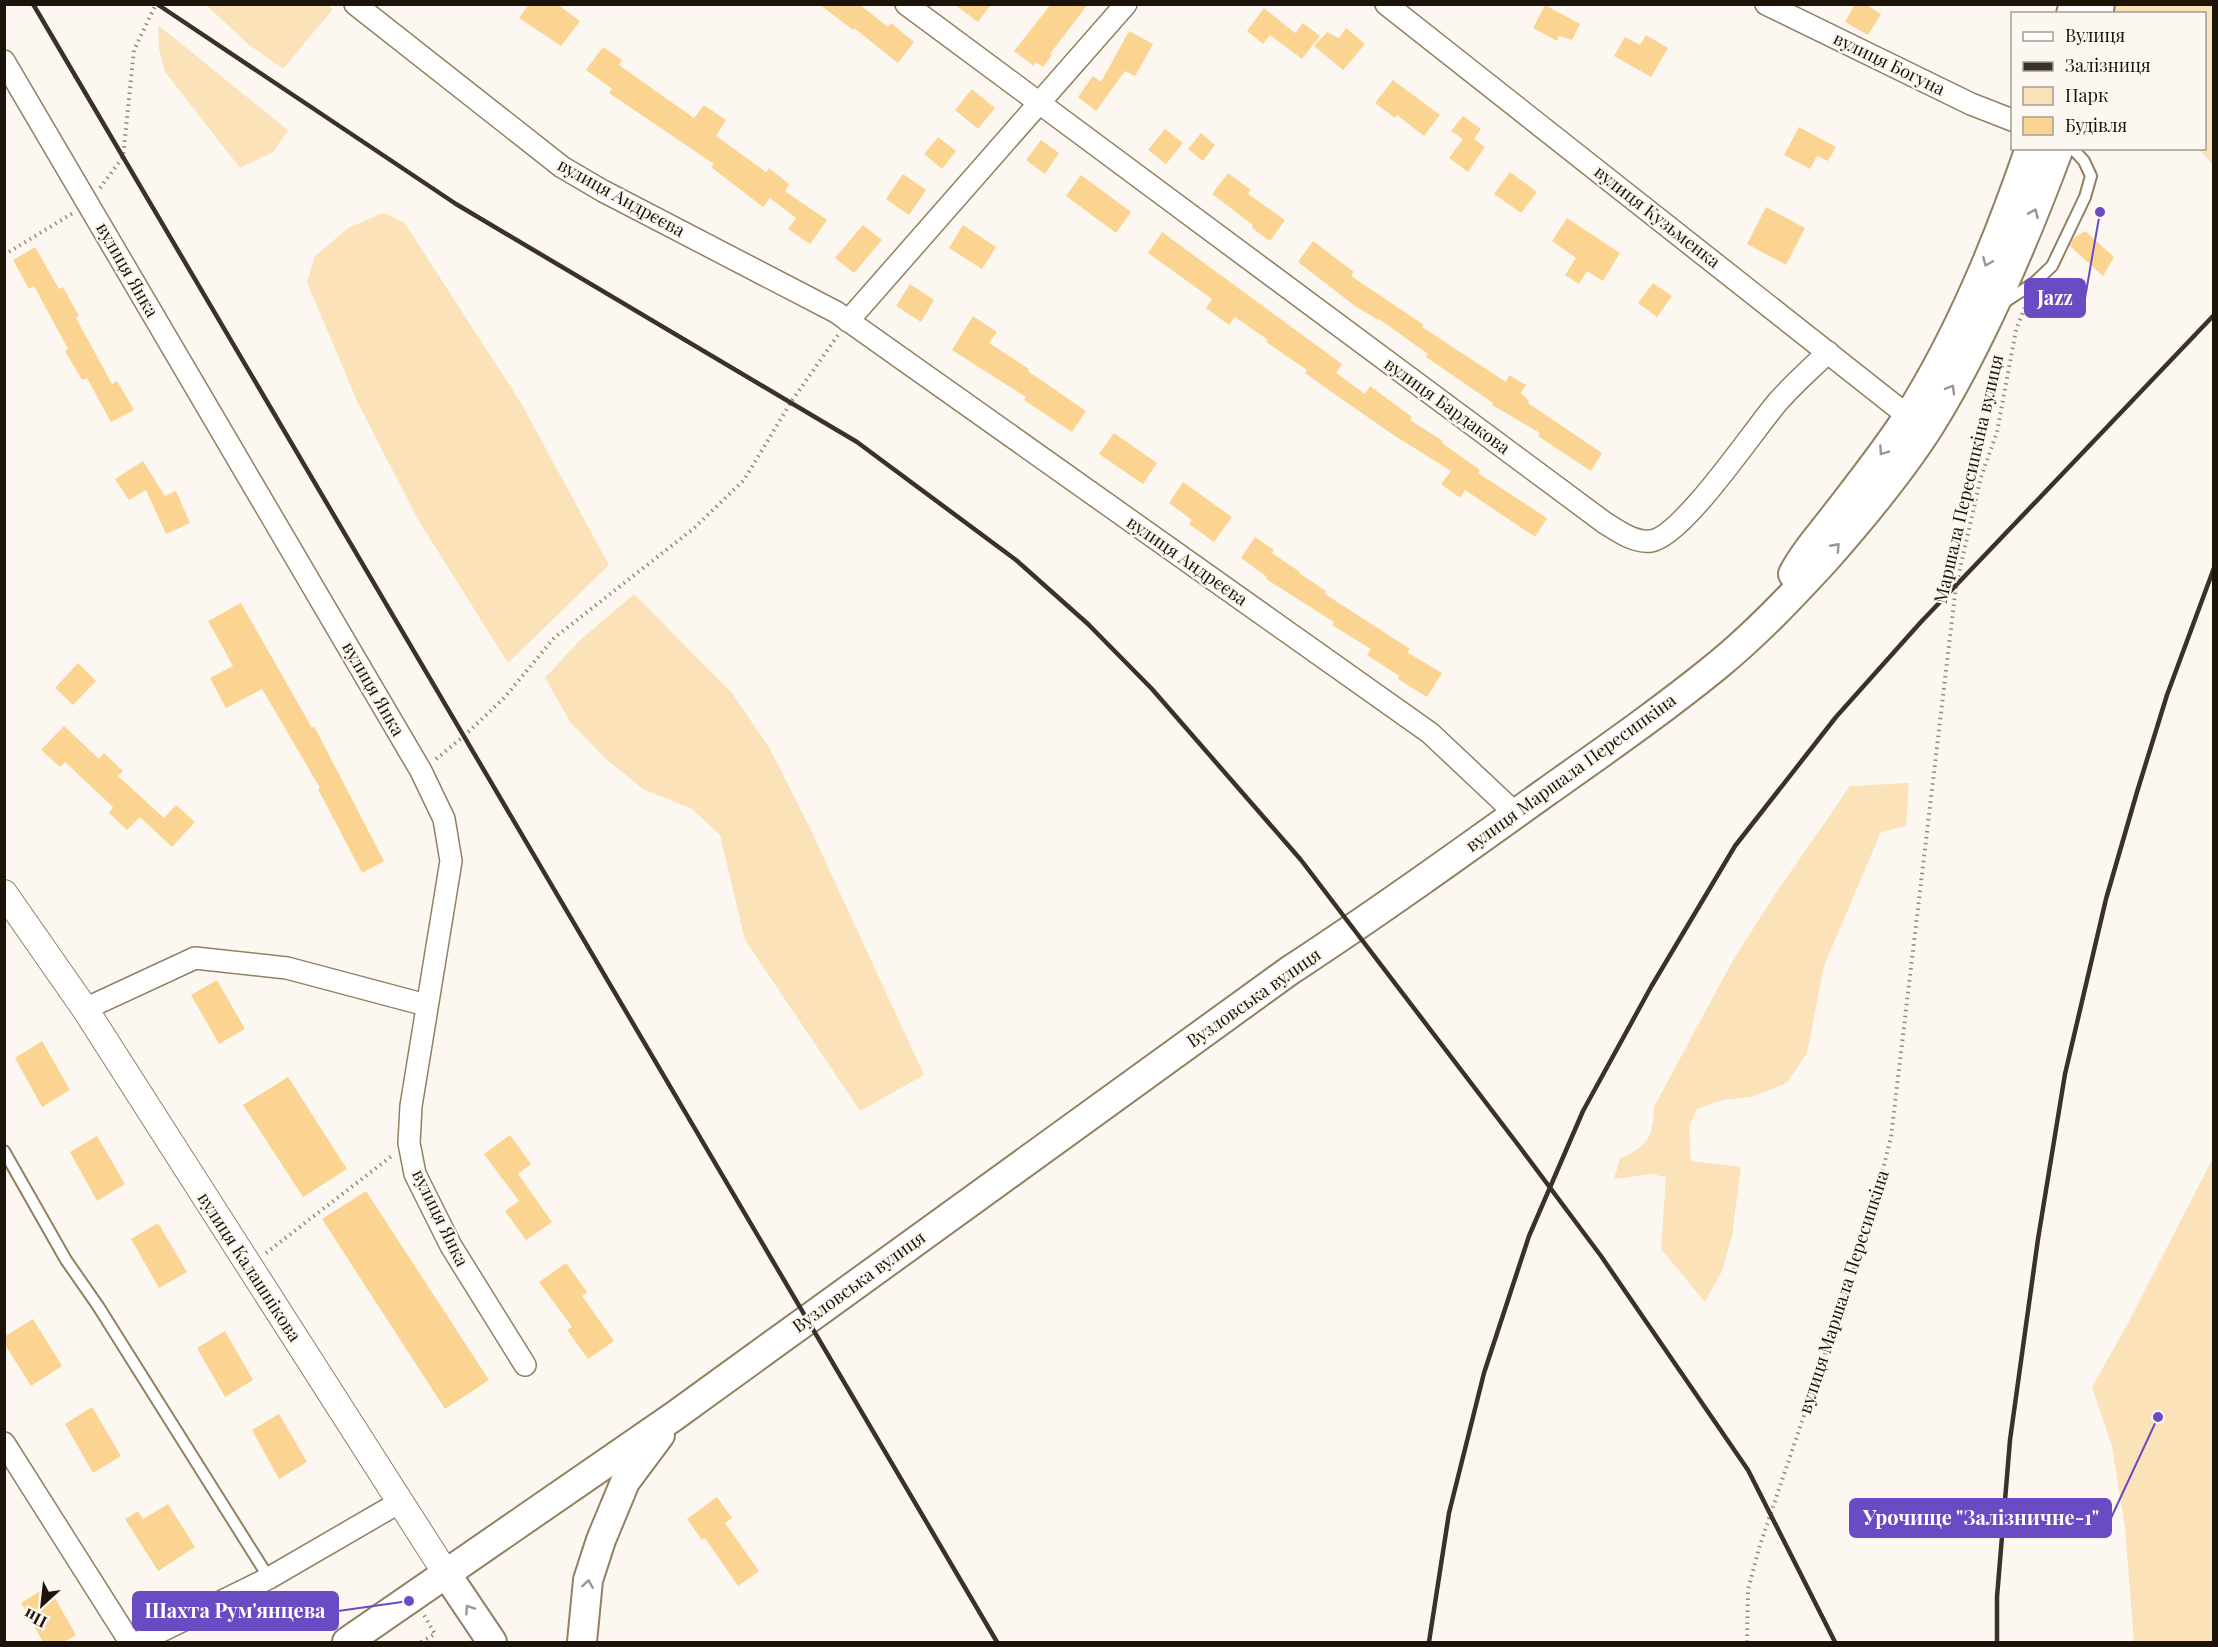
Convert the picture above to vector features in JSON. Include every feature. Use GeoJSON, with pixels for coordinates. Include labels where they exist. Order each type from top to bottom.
{"type":"FeatureCollection","features":[{"type":"Feature","properties":{"kind":"main road","name":"вулиця Маршала Пересипкіна"},"geometry":{"type":"LineString","coordinates":[[1919,421],[1947,348],[2007,217],[2029,150]]}},
{"type":"Feature","properties":{"kind":"main road","name":"вулиця Маршала Пересипкіна"},"geometry":{"type":"LineString","coordinates":[[1370,919],[1709,672],[1768,621],[1860,520],[1919,421],[1963,369],[2039,203],[2058,150]]}},
{"type":"Feature","properties":{"kind":"main road","name":"Вузловська вулиця"},"geometry":{"type":"LineString","coordinates":[[347,1642],[414,1598],[673,1417],[1289,971],[1370,919]]}},
{"type":"Feature","properties":{"kind":"main road"},"geometry":{"type":"LineString","coordinates":[[582,1642],[588,1580],[601,1539],[626,1482],[673,1417]]}},
{"type":"Feature","properties":{"kind":"main road","name":"вулиця Калашнікова"},"geometry":{"type":"LineString","coordinates":[[447,1575],[492,1642]]}},
{"type":"Feature","properties":{"kind":"street","name":"вулиця Андрєєва"},"geometry":{"type":"LineString","coordinates":[[355,4],[562,167],[603,191],[836,312],[1430,734],[1516,814]]}},
{"type":"Feature","properties":{"kind":"street","name":"вулиця Бардакова"},"geometry":{"type":"LineString","coordinates":[[906,4],[1605,523],[1632,539],[1651,541],[1670,533],[1691,511],[1777,402],[1828,352]]}},
{"type":"Feature","properties":{"kind":"street"},"geometry":{"type":"LineString","coordinates":[[848,321],[1126,4]]}},
{"type":"Feature","properties":{"kind":"street","name":"вулиця Кузьменка"},"geometry":{"type":"LineString","coordinates":[[1386,4],[1919,421]]}},
{"type":"Feature","properties":{"kind":"street","name":"вулиця Богуна"},"geometry":{"type":"LineString","coordinates":[[1766,4],[1971,105],[2011,119]]}},
{"type":"Feature","properties":{"kind":"street","name":"вулиця Янка"},"geometry":{"type":"LineString","coordinates":[[4,61],[421,771],[444,819],[451,861],[426,1005],[411,1107],[409,1143],[416,1174],[451,1246],[525,1365]]}},
{"type":"Feature","properties":{"kind":"street","name":"вулиця Калашнікова"},"geometry":{"type":"LineString","coordinates":[[4,893],[85,1009],[447,1575]]}},
{"type":"Feature","properties":{"kind":"street"},"geometry":{"type":"LineString","coordinates":[[85,1009],[195,958],[287,968],[426,1005]]}},
{"type":"Feature","properties":{"kind":"street"},"geometry":{"type":"LineString","coordinates":[[4,1443],[130,1642]]}},
{"type":"Feature","properties":{"kind":"street"},"geometry":{"type":"LineString","coordinates":[[139,1642],[269,1578],[400,1502]]}},
{"type":"Feature","properties":{"kind":"lane"},"geometry":{"type":"LineString","coordinates":[[1990,311],[2034,283],[2052,266],[2085,197],[2091,176],[2084,161],[2074,150]]}},
{"type":"Feature","properties":{"kind":"lane"},"geometry":{"type":"LineString","coordinates":[[4,1151],[66,1260],[98,1306],[269,1578]]}},
{"type":"Feature","properties":{"kind":"path"},"geometry":{"type":"LineString","coordinates":[[4,255],[88,204],[123,157],[134,50],[156,4]]}},
{"type":"Feature","properties":{"kind":"path","name":"Маршала Пересипкіна вулиця"},"geometry":{"type":"LineString","coordinates":[[1943,684],[1956,586],[1973,506],[1997,432],[2016,330],[2034,283]]}},
{"type":"Feature","properties":{"kind":"path"},"geometry":{"type":"LineString","coordinates":[[421,771],[464,736],[504,698],[554,638],[693,529],[744,480],[791,402],[848,321]]}},
{"type":"Feature","properties":{"kind":"path","name":"вулиця Маршала Пересипкіна"},"geometry":{"type":"LineString","coordinates":[[1747,1642],[1748,1590],[1759,1548],[1870,1221],[1891,1137],[1943,684]]}},
{"type":"Feature","properties":{"kind":"path"},"geometry":{"type":"LineString","coordinates":[[249,1266],[409,1143]]}},
{"type":"Feature","properties":{"kind":"path"},"geometry":{"type":"LineString","coordinates":[[414,1598],[435,1634],[421,1642]]}},
{"type":"Feature","properties":{"kind":"green space"},"geometry":{"type":"Polygon","coordinates":[[[326,4],[333,9],[283,69],[248,44],[206,5],[326,4]]]}},
{"type":"Feature","properties":{"kind":"green space"},"geometry":{"type":"Polygon","coordinates":[[[2117,4],[2213,5],[2212,164],[2199,150],[2206,150],[2206,12],[2113,12],[2117,4]]]}},
{"type":"Feature","properties":{"kind":"green space"},"geometry":{"type":"Polygon","coordinates":[[[158,25],[288,130],[273,152],[240,168],[165,72],[159,49],[158,25]]]}},
{"type":"Feature","properties":{"kind":"green space"},"geometry":{"type":"Polygon","coordinates":[[[383,213],[404,222],[521,403],[609,565],[508,663],[417,518],[357,401],[307,282],[315,256],[348,228],[383,213]]]}},
{"type":"Feature","properties":{"kind":"green space"},"geometry":{"type":"Polygon","coordinates":[[[634,594],[732,693],[770,749],[809,826],[924,1075],[860,1111],[745,940],[720,835],[692,809],[643,789],[606,759],[571,723],[545,678],[580,640],[634,594]]]}},
{"type":"Feature","properties":{"kind":"green space"},"geometry":{"type":"Polygon","coordinates":[[[1909,783],[1906,826],[1881,832],[1824,966],[1807,1053],[1787,1083],[1751,1097],[1723,1100],[1697,1109],[1689,1127],[1691,1161],[1741,1167],[1732,1236],[1722,1271],[1705,1302],[1661,1249],[1666,1177],[1651,1174],[1614,1179],[1620,1158],[1637,1150],[1647,1140],[1652,1126],[1654,1107],[1733,960],[1850,786],[1909,783]]]}},
{"type":"Feature","properties":{"kind":"green space"},"geometry":{"type":"Polygon","coordinates":[[[2213,1158],[2213,1642],[2134,1642],[2125,1528],[2112,1446],[2092,1387],[2127,1325],[2213,1158]]]}},
{"type":"Feature","properties":{"kind":"building"},"geometry":{"type":"Polygon","coordinates":[[[529,4],[557,4],[580,21],[561,46],[519,18],[529,4]]]}},
{"type":"Feature","properties":{"kind":"building"},"geometry":{"type":"Polygon","coordinates":[[[819,4],[859,4],[888,27],[891,23],[914,42],[898,63],[819,4]]]}},
{"type":"Feature","properties":{"kind":"building"},"geometry":{"type":"Polygon","coordinates":[[[954,4],[991,4],[978,22],[954,4]]]}},
{"type":"Feature","properties":{"kind":"building"},"geometry":{"type":"Polygon","coordinates":[[[1051,4],[1088,4],[1050,54],[1052,55],[1043,67],[1036,62],[1034,66],[1014,51],[1051,4]]]}},
{"type":"Feature","properties":{"kind":"building"},"geometry":{"type":"Polygon","coordinates":[[[1855,4],[1865,4],[1881,14],[1868,35],[1845,22],[1855,4]]]}},
{"type":"Feature","properties":{"kind":"building"},"geometry":{"type":"Polygon","coordinates":[[[1545,5],[1580,24],[1572,40],[1559,36],[1557,41],[1533,28],[1545,5]]]}},
{"type":"Feature","properties":{"kind":"building"},"geometry":{"type":"Polygon","coordinates":[[[1264,8],[1295,33],[1303,23],[1320,36],[1302,59],[1270,35],[1263,44],[1247,31],[1264,8]]]}},
{"type":"Feature","properties":{"kind":"building"},"geometry":{"type":"Polygon","coordinates":[[[1346,28],[1365,44],[1343,70],[1314,46],[1327,32],[1339,38],[1346,28]]]}},
{"type":"Feature","properties":{"kind":"building"},"geometry":{"type":"Polygon","coordinates":[[[1129,31],[1153,44],[1135,76],[1125,71],[1096,111],[1078,97],[1093,76],[1101,82],[1129,31]]]}},
{"type":"Feature","properties":{"kind":"building"},"geometry":{"type":"Polygon","coordinates":[[[1646,35],[1668,48],[1651,77],[1614,56],[1625,37],[1640,45],[1646,35]]]}},
{"type":"Feature","properties":{"kind":"building"},"geometry":{"type":"Polygon","coordinates":[[[603,47],[622,60],[619,65],[694,118],[704,105],[726,120],[716,136],[766,172],[769,168],[789,184],[785,191],[827,220],[810,244],[788,229],[796,218],[770,198],[763,207],[711,167],[714,164],[609,93],[612,89],[586,70],[603,47]]]}},
{"type":"Feature","properties":{"kind":"building"},"geometry":{"type":"Polygon","coordinates":[[[1393,80],[1440,115],[1424,136],[1397,115],[1395,118],[1375,103],[1393,80]]]}},
{"type":"Feature","properties":{"kind":"building"},"geometry":{"type":"Polygon","coordinates":[[[972,89],[995,108],[978,129],[955,110],[972,89]]]}},
{"type":"Feature","properties":{"kind":"building"},"geometry":{"type":"Polygon","coordinates":[[[1463,116],[1481,129],[1474,139],[1485,147],[1468,172],[1449,158],[1463,139],[1451,131],[1463,116]]]}},
{"type":"Feature","properties":{"kind":"building"},"geometry":{"type":"Polygon","coordinates":[[[1799,127],[1836,147],[1828,161],[1817,156],[1810,169],[1784,155],[1799,127]]]}},
{"type":"Feature","properties":{"kind":"building"},"geometry":{"type":"Polygon","coordinates":[[[1165,129],[1183,143],[1166,164],[1148,150],[1165,129]]]}},
{"type":"Feature","properties":{"kind":"building"},"geometry":{"type":"Polygon","coordinates":[[[1201,133],[1215,145],[1203,161],[1188,149],[1201,133]]]}},
{"type":"Feature","properties":{"kind":"building"},"geometry":{"type":"Polygon","coordinates":[[[938,137],[956,151],[942,169],[924,154],[938,137]]]}},
{"type":"Feature","properties":{"kind":"building"},"geometry":{"type":"Polygon","coordinates":[[[1041,140],[1059,153],[1045,174],[1026,160],[1041,140]]]}},
{"type":"Feature","properties":{"kind":"building"},"geometry":{"type":"Polygon","coordinates":[[[1510,172],[1537,192],[1521,213],[1494,194],[1510,172]]]}},
{"type":"Feature","properties":{"kind":"building"},"geometry":{"type":"Polygon","coordinates":[[[1228,173],[1251,190],[1248,194],[1285,220],[1270,241],[1212,194],[1228,173]]]}},
{"type":"Feature","properties":{"kind":"building"},"geometry":{"type":"Polygon","coordinates":[[[903,174],[926,190],[909,215],[886,199],[903,174]]]}},
{"type":"Feature","properties":{"kind":"building"},"geometry":{"type":"Polygon","coordinates":[[[1081,175],[1131,212],[1116,233],[1066,196],[1081,175]]]}},
{"type":"Feature","properties":{"kind":"building"},"geometry":{"type":"Polygon","coordinates":[[[1766,207],[1805,228],[1786,265],[1747,244],[1766,207]]]}},
{"type":"Feature","properties":{"kind":"building"},"geometry":{"type":"Polygon","coordinates":[[[1567,218],[1620,253],[1603,281],[1587,271],[1579,284],[1565,275],[1576,258],[1552,241],[1567,218]]]}},
{"type":"Feature","properties":{"kind":"building"},"geometry":{"type":"Polygon","coordinates":[[[863,225],[882,240],[854,273],[835,258],[863,225]]]}},
{"type":"Feature","properties":{"kind":"building"},"geometry":{"type":"Polygon","coordinates":[[[963,225],[996,247],[982,269],[949,248],[963,225]]]}},
{"type":"Feature","properties":{"kind":"building"},"geometry":{"type":"Polygon","coordinates":[[[2085,231],[2114,257],[2103,276],[2070,246],[2074,238],[2085,231]]]}},
{"type":"Feature","properties":{"kind":"building"},"geometry":{"type":"Polygon","coordinates":[[[1162,232],[1342,364],[1336,373],[1365,394],[1370,386],[1412,417],[1410,420],[1443,441],[1442,443],[1480,470],[1478,473],[1547,518],[1535,537],[1465,490],[1460,498],[1441,484],[1451,471],[1333,393],[1305,373],[1307,370],[1235,317],[1229,325],[1206,308],[1212,299],[1148,253],[1162,232]]]}},
{"type":"Feature","properties":{"kind":"building"},"geometry":{"type":"Polygon","coordinates":[[[1313,241],[1354,272],[1351,276],[1424,325],[1422,327],[1506,382],[1509,375],[1526,385],[1521,393],[1529,401],[1528,403],[1602,453],[1591,471],[1538,436],[1540,433],[1492,405],[1493,403],[1426,357],[1428,354],[1379,319],[1355,306],[1298,262],[1313,241]]]}},
{"type":"Feature","properties":{"kind":"building"},"geometry":{"type":"Polygon","coordinates":[[[35,247],[59,289],[63,287],[79,316],[76,318],[112,384],[117,381],[134,410],[111,422],[87,378],[82,380],[65,351],[68,349],[34,286],[29,289],[13,260],[35,247]]]}},
{"type":"Feature","properties":{"kind":"building"},"geometry":{"type":"Polygon","coordinates":[[[1653,283],[1672,296],[1657,317],[1638,303],[1653,283]]]}},
{"type":"Feature","properties":{"kind":"building"},"geometry":{"type":"Polygon","coordinates":[[[910,284],[934,300],[921,322],[896,306],[910,284]]]}},
{"type":"Feature","properties":{"kind":"building"},"geometry":{"type":"Polygon","coordinates":[[[973,316],[997,332],[989,343],[1086,411],[1072,432],[1024,400],[1026,397],[952,350],[973,316]]]}},
{"type":"Feature","properties":{"kind":"building"},"geometry":{"type":"Polygon","coordinates":[[[1114,433],[1157,463],[1143,484],[1099,454],[1114,433]]]}},
{"type":"Feature","properties":{"kind":"building"},"geometry":{"type":"Polygon","coordinates":[[[143,461],[165,496],[176,491],[190,523],[166,534],[146,490],[129,500],[115,479],[143,461]]]}},
{"type":"Feature","properties":{"kind":"building"},"geometry":{"type":"Polygon","coordinates":[[[1183,482],[1232,517],[1214,542],[1189,524],[1192,520],[1169,503],[1183,482]]]}},
{"type":"Feature","properties":{"kind":"building"},"geometry":{"type":"Polygon","coordinates":[[[1255,537],[1274,550],[1272,553],[1326,591],[1325,594],[1410,649],[1407,652],[1442,673],[1427,697],[1398,679],[1399,676],[1367,655],[1371,649],[1332,625],[1334,622],[1266,579],[1267,577],[1241,558],[1255,537]]]}},
{"type":"Feature","properties":{"kind":"building"},"geometry":{"type":"Polygon","coordinates":[[[241,603],[312,728],[314,726],[384,861],[362,873],[318,789],[320,788],[262,689],[226,708],[210,678],[233,666],[208,621],[241,603]]]}},
{"type":"Feature","properties":{"kind":"building"},"geometry":{"type":"Polygon","coordinates":[[[78,663],[96,681],[73,705],[55,688],[78,663]]]}},
{"type":"Feature","properties":{"kind":"building"},"geometry":{"type":"Polygon","coordinates":[[[64,726],[99,759],[104,753],[123,771],[118,776],[164,818],[176,805],[195,822],[172,847],[140,817],[127,830],[109,813],[113,807],[65,762],[60,767],[41,750],[64,726]]]}},
{"type":"Feature","properties":{"kind":"building"},"geometry":{"type":"Polygon","coordinates":[[[217,980],[245,1029],[219,1044],[191,995],[217,980]]]}},
{"type":"Feature","properties":{"kind":"building"},"geometry":{"type":"Polygon","coordinates":[[[42,1041],[70,1090],[42,1107],[15,1058],[42,1041]]]}},
{"type":"Feature","properties":{"kind":"building"},"geometry":{"type":"Polygon","coordinates":[[[288,1077],[347,1169],[303,1197],[243,1105],[288,1077]]]}},
{"type":"Feature","properties":{"kind":"building"},"geometry":{"type":"Polygon","coordinates":[[[510,1135],[531,1164],[518,1174],[552,1222],[526,1240],[505,1211],[519,1201],[484,1154],[510,1135]]]}},
{"type":"Feature","properties":{"kind":"building"},"geometry":{"type":"Polygon","coordinates":[[[97,1136],[125,1184],[97,1201],[70,1152],[97,1136]]]}},
{"type":"Feature","properties":{"kind":"building"},"geometry":{"type":"Polygon","coordinates":[[[366,1191],[489,1380],[445,1409],[322,1219],[366,1191]]]}},
{"type":"Feature","properties":{"kind":"building"},"geometry":{"type":"Polygon","coordinates":[[[158,1223],[187,1272],[159,1288],[131,1239],[158,1223]]]}},
{"type":"Feature","properties":{"kind":"building"},"geometry":{"type":"Polygon","coordinates":[[[566,1263],[587,1292],[582,1296],[614,1341],[588,1359],[567,1330],[572,1327],[539,1282],[566,1263]]]}},
{"type":"Feature","properties":{"kind":"building"},"geometry":{"type":"Polygon","coordinates":[[[33,1319],[62,1366],[31,1386],[4,1343],[4,1337],[33,1319]]]}},
{"type":"Feature","properties":{"kind":"building"},"geometry":{"type":"Polygon","coordinates":[[[225,1331],[253,1380],[225,1397],[197,1348],[225,1331]]]}},
{"type":"Feature","properties":{"kind":"building"},"geometry":{"type":"Polygon","coordinates":[[[92,1407],[121,1456],[93,1473],[65,1424],[92,1407]]]}},
{"type":"Feature","properties":{"kind":"building"},"geometry":{"type":"Polygon","coordinates":[[[279,1414],[307,1462],[279,1479],[252,1430],[279,1414]]]}},
{"type":"Feature","properties":{"kind":"building"},"geometry":{"type":"Polygon","coordinates":[[[717,1497],[732,1518],[725,1523],[759,1571],[738,1586],[705,1538],[702,1540],[687,1519],[717,1497]]]}},
{"type":"Feature","properties":{"kind":"building"},"geometry":{"type":"Polygon","coordinates":[[[168,1504],[195,1547],[158,1571],[125,1519],[138,1511],[143,1519],[168,1504]]]}},
{"type":"Feature","properties":{"kind":"building"},"geometry":{"type":"Polygon","coordinates":[[[48,1586],[76,1635],[64,1642],[43,1642],[21,1603],[48,1586]]]}},
{"type":"Feature","properties":{"kind":"railway"},"geometry":{"type":"LineString","coordinates":[[33,4],[997,1642]]}},
{"type":"Feature","properties":{"kind":"railway"},"geometry":{"type":"LineString","coordinates":[[157,4],[456,204],[857,442],[1016,560],[1088,624],[1152,689],[1301,860],[1601,1256],[1748,1470],[1835,1642]]}},
{"type":"Feature","properties":{"kind":"railway"},"geometry":{"type":"LineString","coordinates":[[1429,1642],[1449,1513],[1484,1373],[1529,1236],[1583,1111],[1651,987],[1735,846],[1836,717],[1920,623],[2214,315]]}},
{"type":"Feature","properties":{"kind":"railway"},"geometry":{"type":"LineString","coordinates":[[1997,1642],[1997,1597],[2010,1440],[2038,1239],[2065,1074],[2106,899],[2137,792],[2167,695],[2214,568]]}},
{"type":"Feature","properties":{"kind":"place","name":"Jazz"},"geometry":{"type":"Point","coordinates":[2100,212]}},
{"type":"Feature","properties":{"kind":"place","name":"Урочище \"Залізничне-1\""},"geometry":{"type":"Point","coordinates":[2158,1417]}},
{"type":"Feature","properties":{"kind":"place","name":"Шахта Рум'янцева"},"geometry":{"type":"Point","coordinates":[409,1601]}}]}
